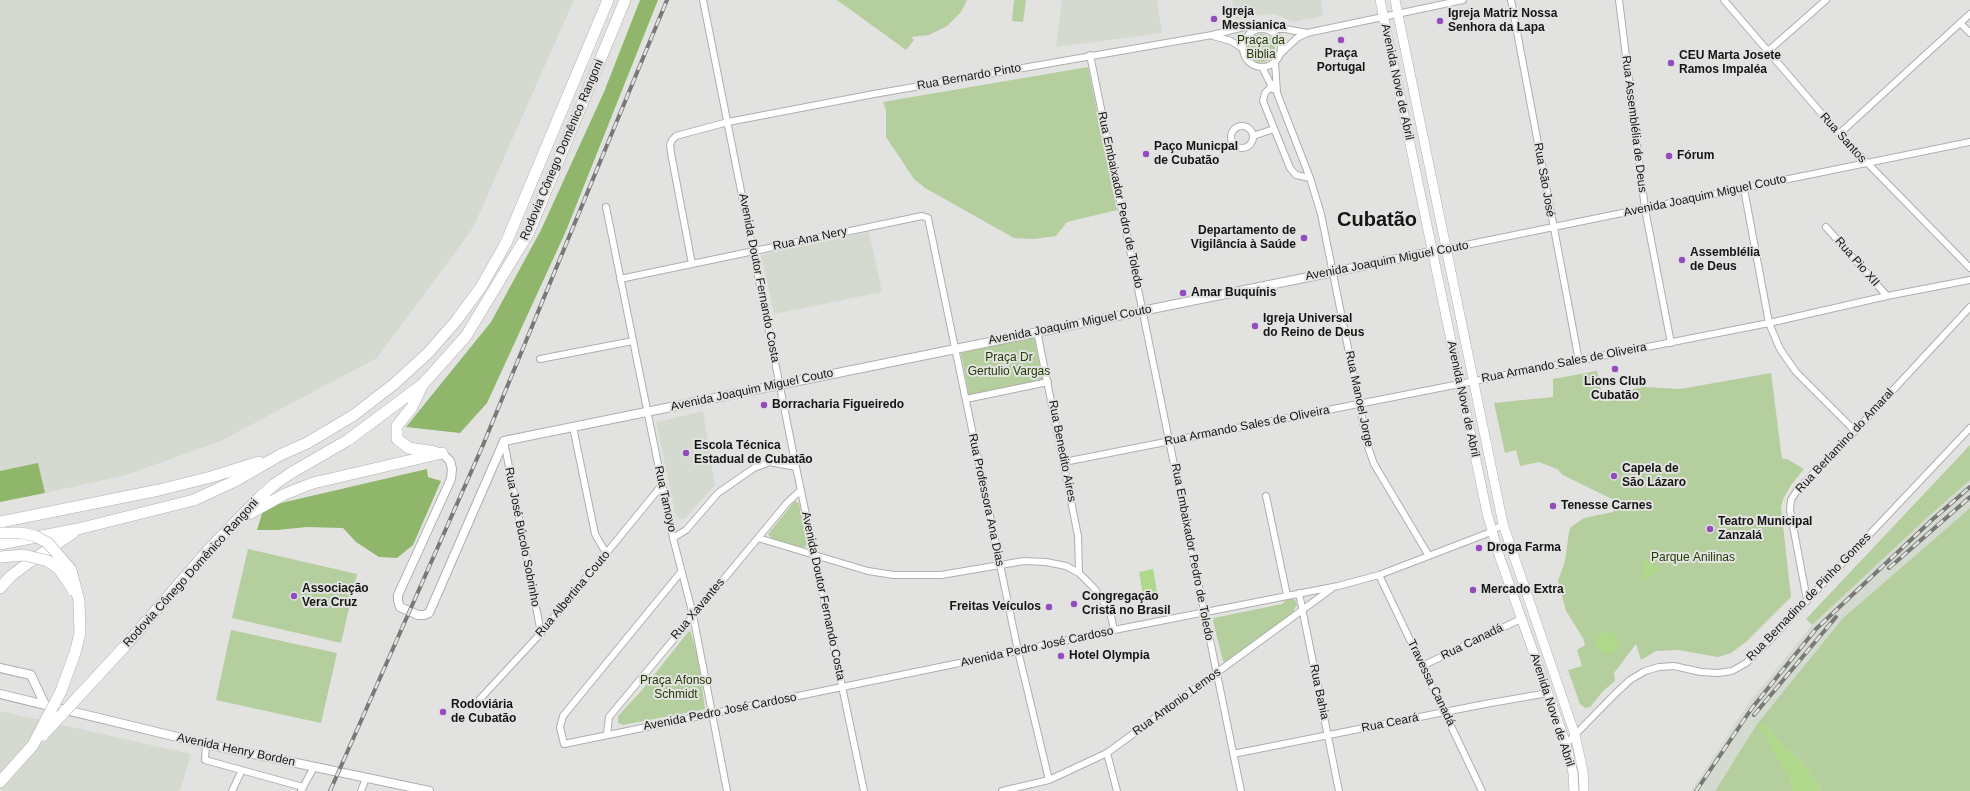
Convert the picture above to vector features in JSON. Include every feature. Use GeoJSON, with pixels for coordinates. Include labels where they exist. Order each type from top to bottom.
{"type":"FeatureCollection","features":[{"type":"Feature","properties":{"kind":"highway","name":"Rodovia Cônego Domênico Rangoni"},"geometry":{"type":"LineString","coordinates":[[0,544],[78,529],[194,500],[237,480],[280,455],[307,443],[354,415],[394,384],[428,353],[456,321],[473,298],[506,243],[608,0]]}},
{"type":"Feature","properties":{"kind":"highway","name":"Rodovia Cônego Domênico Rangoni"},"geometry":{"type":"LineString","coordinates":[[0,782],[105,669],[228,528],[261,496],[275,484],[292,473],[348,440],[423,384],[466,336],[530,232],[625,0]]}},
{"type":"Feature","properties":{"kind":"highway"},"geometry":{"type":"LineString","coordinates":[[423,384],[412,407],[397,426],[397,439],[409,448],[442,453]]}},
{"type":"Feature","properties":{"kind":"highway"},"geometry":{"type":"LineString","coordinates":[[228,528],[262,506],[285,494],[313,484],[442,453]]}},
{"type":"Feature","properties":{"kind":"highway","name":"Rodovia Cônego Domênico Rangoni"},"geometry":{"type":"LineString","coordinates":[[0,522],[159,490],[211,477],[280,455]]}},
{"type":"Feature","properties":{"kind":"highway"},"geometry":{"type":"LineString","coordinates":[[0,588],[11,576],[28,563],[78,529]]}},
{"type":"Feature","properties":{"kind":"highway"},"geometry":{"type":"LineString","coordinates":[[0,533],[21,532],[35,536],[48,543],[71,570],[79,600],[80,633],[75,653],[61,691],[33,746]]}},
{"type":"Feature","properties":{"kind":"highway"},"geometry":{"type":"LineString","coordinates":[[0,557],[24,555],[48,561],[59,569],[79,600]]}},
{"type":"Feature","properties":{"kind":"main road","name":"Avenida Nove de Abril"},"geometry":{"type":"LineString","coordinates":[[1380,0],[1491,532],[1566,744],[1573,773],[1574,791]]}},
{"type":"Feature","properties":{"kind":"main road","name":"Avenida Nove de Abril"},"geometry":{"type":"LineString","coordinates":[[1396,0],[1503,524],[1575,735],[1582,764],[1584,791]]}},
{"type":"Feature","properties":{"kind":"street","name":"Avenida Doutor Fernando Costa"},"geometry":{"type":"LineString","coordinates":[[703,0],[781,384],[796,467],[864,791]]}},
{"type":"Feature","properties":{"kind":"street"},"geometry":{"type":"LineString","coordinates":[[1280,54],[1281,45],[1278,37],[1263,29],[1254,30],[1245,37],[1242,48],[1248,62],[1262,67],[1275,62],[1280,54],[1307,33],[1463,0]]}},
{"type":"Feature","properties":{"kind":"street","name":"Rua São José"},"geometry":{"type":"LineString","coordinates":[[1511,0],[1579,361]]}},
{"type":"Feature","properties":{"kind":"street","name":"Rua Assemblélia de Deus"},"geometry":{"type":"LineString","coordinates":[[1619,0],[1645,209],[1670,343]]}},
{"type":"Feature","properties":{"kind":"street","name":"Rua Santos"},"geometry":{"type":"LineString","coordinates":[[1724,0],[1839,134],[1970,268]]}},
{"type":"Feature","properties":{"kind":"street"},"geometry":{"type":"LineString","coordinates":[[1768,51],[1826,0]]}},
{"type":"Feature","properties":{"kind":"street"},"geometry":{"type":"LineString","coordinates":[[1839,134],[1970,14]]}},
{"type":"Feature","properties":{"kind":"street"},"geometry":{"type":"LineString","coordinates":[[1960,23],[1970,33]]}},
{"type":"Feature","properties":{"kind":"street","name":"Rua Bernardo Pinto"},"geometry":{"type":"LineString","coordinates":[[692,264],[670,145],[676,136],[728,122],[1090,55],[1212,36],[1244,27],[1285,29],[1307,33]]}},
{"type":"Feature","properties":{"kind":"street","name":"Rua Bernardo Pinto"},"geometry":{"type":"LineString","coordinates":[[1212,36],[1231,41],[1242,48]]}},
{"type":"Feature","properties":{"kind":"street","name":"Rua Embaixador Pedro de Toledo"},"geometry":{"type":"LineString","coordinates":[[1090,55],[1241,791]]}},
{"type":"Feature","properties":{"kind":"street","name":"Rua Manoel Jorge"},"geometry":{"type":"LineString","coordinates":[[1274,84],[1275,62]]}},
{"type":"Feature","properties":{"kind":"street","name":"Rua Manoel Jorge"},"geometry":{"type":"LineString","coordinates":[[1262,67],[1274,84],[1310,178],[1321,214],[1360,404],[1374,464],[1429,556]]}},
{"type":"Feature","properties":{"kind":"street"},"geometry":{"type":"LineString","coordinates":[[1274,84],[1263,97],[1274,129],[1290,168],[1296,175],[1310,178]]}},
{"type":"Feature","properties":{"kind":"street"},"geometry":{"type":"LineString","coordinates":[[1253,136],[1274,129]]}},
{"type":"Feature","properties":{"kind":"street","name":"Avenida Joaquim Miguel Couto"},"geometry":{"type":"LineString","coordinates":[[504,441],[1037,331],[1970,142]]}},
{"type":"Feature","properties":{"kind":"street"},"geometry":{"type":"LineString","coordinates":[[1744,189],[1769,323],[1786,361],[1855,431]]}},
{"type":"Feature","properties":{"kind":"street","name":"Rua Tamoyo"},"geometry":{"type":"LineString","coordinates":[[606,207],[673,538],[693,615],[727,791]]}},
{"type":"Feature","properties":{"kind":"street","name":"Rua Ana Nery"},"geometry":{"type":"LineString","coordinates":[[620,279],[922,216],[928,218]]}},
{"type":"Feature","properties":{"kind":"street","name":"Rua Professora Ana Dias"},"geometry":{"type":"LineString","coordinates":[[928,218],[1018,651],[1049,780]]}},
{"type":"Feature","properties":{"kind":"street","name":"Rua Pio XII"},"geometry":{"type":"LineString","coordinates":[[1826,227],[1887,296]]}},
{"type":"Feature","properties":{"kind":"street","name":"Rua Armando Sales de Oliveira"},"geometry":{"type":"LineString","coordinates":[[1064,462],[1670,343],[1769,323],[1887,296],[1970,280]]}},
{"type":"Feature","properties":{"kind":"street","name":"Rua Berlamino do Amaral"},"geometry":{"type":"LineString","coordinates":[[1807,600],[1790,510],[1791,500],[1798,489],[1855,431],[1970,308]]}},
{"type":"Feature","properties":{"kind":"street","name":"Rua Benedito Aires"},"geometry":{"type":"LineString","coordinates":[[1037,331],[1078,536],[1079,573]]}},
{"type":"Feature","properties":{"kind":"street"},"geometry":{"type":"LineString","coordinates":[[540,359],[633,341]]}},
{"type":"Feature","properties":{"kind":"street"},"geometry":{"type":"LineString","coordinates":[[966,399],[1048,382]]}},
{"type":"Feature","properties":{"kind":"street"},"geometry":{"type":"LineString","coordinates":[[573,426],[595,534],[606,553]]}},
{"type":"Feature","properties":{"kind":"street","name":"Rua Bernadino de Pinho Gomes"},"geometry":{"type":"LineString","coordinates":[[1566,744],[1630,680],[1645,671],[1659,667],[1674,666],[1701,672],[1718,673],[1732,670],[1746,663],[1768,642],[1970,428]]}},
{"type":"Feature","properties":{"kind":"street"},"geometry":{"type":"LineString","coordinates":[[442,453],[450,461],[452,469],[451,479],[398,595],[398,602],[400,606],[418,615],[429,613],[504,441]]}},
{"type":"Feature","properties":{"kind":"street","name":"Rua José Búcolo Sobrinho"},"geometry":{"type":"LineString","coordinates":[[504,441],[541,633]]}},
{"type":"Feature","properties":{"kind":"street"},"geometry":{"type":"LineString","coordinates":[[673,538],[686,530],[718,493],[754,468],[770,462],[796,467]]}},
{"type":"Feature","properties":{"kind":"street","name":"Rua Albertina Couto"},"geometry":{"type":"LineString","coordinates":[[480,699],[541,633],[662,485]]}},
{"type":"Feature","properties":{"kind":"street","name":"Rua Xavantes"},"geometry":{"type":"LineString","coordinates":[[606,734],[609,717],[787,503],[801,490]]}},
{"type":"Feature","properties":{"kind":"street"},"geometry":{"type":"LineString","coordinates":[[1266,496],[1287,595]]}},
{"type":"Feature","properties":{"kind":"street","name":"Avenida Pedro José Cardoso"},"geometry":{"type":"LineString","coordinates":[[681,572],[563,716],[560,727],[564,744],[606,734],[843,687],[1114,630],[1338,586],[1379,575],[1491,532],[1503,524]]}},
{"type":"Feature","properties":{"kind":"street"},"geometry":{"type":"LineString","coordinates":[[758,538],[868,571],[919,576],[955,573],[1024,561],[1046,562],[1066,566],[1079,573],[1103,600],[1110,611],[1114,630]]}},
{"type":"Feature","properties":{"kind":"street","name":"Travessa Canadá"},"geometry":{"type":"LineString","coordinates":[[1379,575],[1482,791]]}},
{"type":"Feature","properties":{"kind":"street","name":"Rua Antonio Lemos"},"geometry":{"type":"LineString","coordinates":[[1002,791],[1049,780],[1107,752],[1325,592],[1338,586]]}},
{"type":"Feature","properties":{"kind":"street","name":"Rua Bahia"},"geometry":{"type":"LineString","coordinates":[[1299,593],[1339,791]]}},
{"type":"Feature","properties":{"kind":"street","name":"Rua Canadá"},"geometry":{"type":"LineString","coordinates":[[1422,666],[1521,618]]}},
{"type":"Feature","properties":{"kind":"street"},"geometry":{"type":"LineString","coordinates":[[0,668],[31,675],[45,706]]}},
{"type":"Feature","properties":{"kind":"street","name":"Rua Ceará"},"geometry":{"type":"LineString","coordinates":[[1233,754],[1548,693]]}},
{"type":"Feature","properties":{"kind":"street","name":"Avenida Henry Borden"},"geometry":{"type":"LineString","coordinates":[[0,694],[206,744],[428,791]]}},
{"type":"Feature","properties":{"kind":"street"},"geometry":{"type":"LineString","coordinates":[[206,744],[205,760],[302,789],[314,767]]}},
{"type":"Feature","properties":{"kind":"street"},"geometry":{"type":"LineString","coordinates":[[1107,752],[1118,791]]}},
{"type":"Feature","properties":{"kind":"street"},"geometry":{"type":"LineString","coordinates":[[232,791],[242,770]]}},
{"type":"Feature","properties":{"kind":"street"},"geometry":{"type":"LineString","coordinates":[[361,791],[366,778]]}},
{"type":"Feature","properties":{"kind":"shaded area"},"geometry":{"type":"Polygon","coordinates":[[[0,0],[574,0],[473,228],[377,358],[221,441],[126,475],[45,493],[38,464],[0,471],[0,0]]]}},
{"type":"Feature","properties":{"kind":"shaded area"},"geometry":{"type":"Polygon","coordinates":[[[640,0],[658,0],[566,231],[487,403],[460,433],[406,427],[491,322],[541,230],[604,92],[640,0]]]}},
{"type":"Feature","properties":{"kind":"shaded area"},"geometry":{"type":"Polygon","coordinates":[[[1062,0],[1157,0],[1162,33],[1056,47],[1062,0]]]}},
{"type":"Feature","properties":{"kind":"shaded area"},"geometry":{"type":"Polygon","coordinates":[[[1232,0],[1321,0],[1323,16],[1293,22],[1275,14],[1254,16],[1236,20],[1232,0]]]}},
{"type":"Feature","properties":{"kind":"shaded area"},"geometry":{"type":"Polygon","coordinates":[[[869,232],[882,292],[774,314],[761,255],[869,232]]]}},
{"type":"Feature","properties":{"kind":"shaded area","name":"Escola Técnica Estadual de Cubatão"},"geometry":{"type":"Polygon","coordinates":[[[703,411],[715,485],[685,519],[679,519],[675,513],[656,422],[703,411]]]}},
{"type":"Feature","properties":{"kind":"shaded area"},"geometry":{"type":"Polygon","coordinates":[[[38,463],[45,493],[0,502],[0,471],[38,463]]]}},
{"type":"Feature","properties":{"kind":"shaded area"},"geometry":{"type":"Polygon","coordinates":[[[427,469],[428,477],[441,481],[413,545],[397,558],[379,557],[356,542],[343,528],[307,527],[257,530],[264,507],[427,469]]]}},
{"type":"Feature","properties":{"kind":"shaded area"},"geometry":{"type":"Polygon","coordinates":[[[1970,480],[1970,508],[1843,618],[1757,724],[1715,791],[1691,791],[1748,704],[1812,625],[1930,515],[1970,480]]]}},
{"type":"Feature","properties":{"kind":"shaded area"},"geometry":{"type":"Polygon","coordinates":[[[1643,558],[1660,568],[1641,583],[1643,558]]]}},
{"type":"Feature","properties":{"kind":"shaded area"},"geometry":{"type":"Polygon","coordinates":[[[1153,569],[1158,598],[1144,601],[1139,572],[1153,569]]]}},
{"type":"Feature","properties":{"kind":"shaded area"},"geometry":{"type":"Polygon","coordinates":[[[1603,632],[1611,632],[1618,639],[1618,647],[1611,654],[1603,654],[1596,647],[1596,639],[1603,632]]]}},
{"type":"Feature","properties":{"kind":"shaded area"},"geometry":{"type":"Polygon","coordinates":[[[0,711],[191,754],[180,791],[0,791],[0,711]]]}},
{"type":"Feature","properties":{"kind":"shaded area"},"geometry":{"type":"Polygon","coordinates":[[[1757,724],[1765,725],[1782,744],[1803,762],[1822,791],[1793,791],[1791,781],[1757,724]]]}},
{"type":"Feature","properties":{"kind":"green space"},"geometry":{"type":"Polygon","coordinates":[[[837,0],[967,0],[961,12],[947,26],[929,35],[911,37],[914,40],[906,50],[837,0]]]}},
{"type":"Feature","properties":{"kind":"green space"},"geometry":{"type":"Polygon","coordinates":[[[1014,0],[1026,0],[1023,22],[1012,21],[1014,0]]]}},
{"type":"Feature","properties":{"kind":"green space","name":"Praça da Biblia"},"geometry":{"type":"Polygon","coordinates":[[[1261,34],[1271,38],[1275,48],[1271,58],[1261,62],[1251,58],[1247,48],[1251,38],[1261,34]]]}},
{"type":"Feature","properties":{"kind":"green space"},"geometry":{"type":"Polygon","coordinates":[[[1088,67],[1117,210],[1067,222],[1056,236],[1034,239],[1014,238],[925,188],[914,179],[886,137],[886,110],[883,102],[1088,67]]]}},
{"type":"Feature","properties":{"kind":"green space","name":"Praça Dr Gertulio Vargas"},"geometry":{"type":"Polygon","coordinates":[[[1034,337],[1043,380],[969,396],[961,353],[1034,337]]]}},
{"type":"Feature","properties":{"kind":"green space","name":"Parque Anilinas"},"geometry":{"type":"Polygon","coordinates":[[[1597,371],[1602,395],[1644,387],[1680,389],[1771,373],[1782,459],[1787,459],[1804,469],[1791,485],[1783,499],[1781,508],[1791,597],[1746,642],[1731,653],[1718,657],[1678,650],[1656,651],[1641,660],[1636,644],[1614,673],[1615,681],[1603,691],[1590,707],[1585,708],[1580,704],[1568,670],[1582,666],[1577,650],[1585,645],[1583,638],[1566,611],[1558,581],[1565,561],[1571,527],[1584,518],[1613,512],[1612,499],[1563,475],[1557,469],[1539,462],[1520,466],[1516,450],[1505,453],[1494,403],[1553,397],[1553,379],[1597,371]]]}},
{"type":"Feature","properties":{"kind":"green space"},"geometry":{"type":"Polygon","coordinates":[[[1970,445],[1970,480],[1930,515],[1812,625],[1806,619],[1970,445]]]}},
{"type":"Feature","properties":{"kind":"green space"},"geometry":{"type":"Polygon","coordinates":[[[795,501],[799,503],[807,541],[807,545],[803,548],[772,539],[768,534],[795,501]]]}},
{"type":"Feature","properties":{"kind":"green space"},"geometry":{"type":"Polygon","coordinates":[[[1970,508],[1970,791],[1822,791],[1803,762],[1782,744],[1765,725],[1791,781],[1793,791],[1715,791],[1757,724],[1843,618],[1970,508]]]}},
{"type":"Feature","properties":{"kind":"green space","name":"Associação Vera Cruz"},"geometry":{"type":"Polygon","coordinates":[[[248,549],[357,574],[341,643],[232,618],[248,549]]]}},
{"type":"Feature","properties":{"kind":"green space"},"geometry":{"type":"Polygon","coordinates":[[[1291,598],[1295,600],[1297,605],[1294,610],[1295,613],[1227,663],[1223,661],[1213,621],[1214,618],[1282,604],[1287,599],[1291,598]]]}},
{"type":"Feature","properties":{"kind":"green space"},"geometry":{"type":"Polygon","coordinates":[[[231,630],[337,653],[321,723],[216,700],[231,630]]]}},
{"type":"Feature","properties":{"kind":"green space","name":"Praça Afonso Schmidt"},"geometry":{"type":"Polygon","coordinates":[[[689,631],[691,633],[698,658],[705,709],[623,725],[618,723],[618,716],[642,690],[689,631]]]}},
{"type":"Feature","properties":{"kind":"railway"},"geometry":{"type":"LineString","coordinates":[[330,791],[483,445],[667,0]]}},
{"type":"Feature","properties":{"kind":"railway"},"geometry":{"type":"LineString","coordinates":[[1696,791],[1752,708],[1816,629],[1933,519],[1970,487]]}},
{"type":"Feature","properties":{"kind":"railway"},"geometry":{"type":"LineString","coordinates":[[1889,568],[1970,497]]}},
{"type":"Feature","properties":{"kind":"railway"},"geometry":{"type":"LineString","coordinates":[[1754,715],[1836,617]]}},
{"type":"Feature","properties":{"kind":"place","name":"Igreja Messianica"},"geometry":{"type":"Point","coordinates":[1214,19]}},
{"type":"Feature","properties":{"kind":"place","name":"Igreja Matriz Nossa Senhora da Lapa"},"geometry":{"type":"Point","coordinates":[1440,21]}},
{"type":"Feature","properties":{"kind":"place","name":"Praça Portugal"},"geometry":{"type":"Point","coordinates":[1341,40]}},
{"type":"Feature","properties":{"kind":"place","name":"CEU Marta Josete Ramos Impaléa"},"geometry":{"type":"Point","coordinates":[1671,63]}},
{"type":"Feature","properties":{"kind":"place","name":"Paço Municpal de Cubatão"},"geometry":{"type":"Point","coordinates":[1146,154]}},
{"type":"Feature","properties":{"kind":"place","name":"Fórum"},"geometry":{"type":"Point","coordinates":[1669,156]}},
{"type":"Feature","properties":{"kind":"place","name":"Departamento de Vigilância à Saúde"},"geometry":{"type":"Point","coordinates":[1304,238]}},
{"type":"Feature","properties":{"kind":"place","name":"Assemblélia de Deus"},"geometry":{"type":"Point","coordinates":[1682,260]}},
{"type":"Feature","properties":{"kind":"place","name":"Amar Buquínis"},"geometry":{"type":"Point","coordinates":[1183,293]}},
{"type":"Feature","properties":{"kind":"place","name":"Igreja Universal do Reino de Deus"},"geometry":{"type":"Point","coordinates":[1255,326]}},
{"type":"Feature","properties":{"kind":"place","name":"Lions Club Cubatão"},"geometry":{"type":"Point","coordinates":[1615,369]}},
{"type":"Feature","properties":{"kind":"place","name":"Borracharia Figueiredo"},"geometry":{"type":"Point","coordinates":[764,405]}},
{"type":"Feature","properties":{"kind":"place","name":"Escola Técnica Estadual de Cubatão"},"geometry":{"type":"Point","coordinates":[686,453]}},
{"type":"Feature","properties":{"kind":"place","name":"Capela de São Lázaro"},"geometry":{"type":"Point","coordinates":[1614,476]}},
{"type":"Feature","properties":{"kind":"place","name":"Tenesse Carnes"},"geometry":{"type":"Point","coordinates":[1553,506]}},
{"type":"Feature","properties":{"kind":"place","name":"Teatro Municipal Zanzalá"},"geometry":{"type":"Point","coordinates":[1710,529]}},
{"type":"Feature","properties":{"kind":"place","name":"Droga Farma"},"geometry":{"type":"Point","coordinates":[1479,548]}},
{"type":"Feature","properties":{"kind":"place","name":"Mercado Extra"},"geometry":{"type":"Point","coordinates":[1473,590]}},
{"type":"Feature","properties":{"kind":"place","name":"Associação Vera Cruz"},"geometry":{"type":"Point","coordinates":[294,596]}},
{"type":"Feature","properties":{"kind":"place","name":"Congregação Cristã no Brasil"},"geometry":{"type":"Point","coordinates":[1074,604]}},
{"type":"Feature","properties":{"kind":"place","name":"Freitas Veículos"},"geometry":{"type":"Point","coordinates":[1049,607]}},
{"type":"Feature","properties":{"kind":"place","name":"Hotel Olympia"},"geometry":{"type":"Point","coordinates":[1061,656]}},
{"type":"Feature","properties":{"kind":"place","name":"Rodoviária de Cubatão"},"geometry":{"type":"Point","coordinates":[443,712]}},
{"type":"Feature","properties":{"kind":"district","name":"Cubatão"},"geometry":{"type":"Point","coordinates":[1377,220]}}]}
